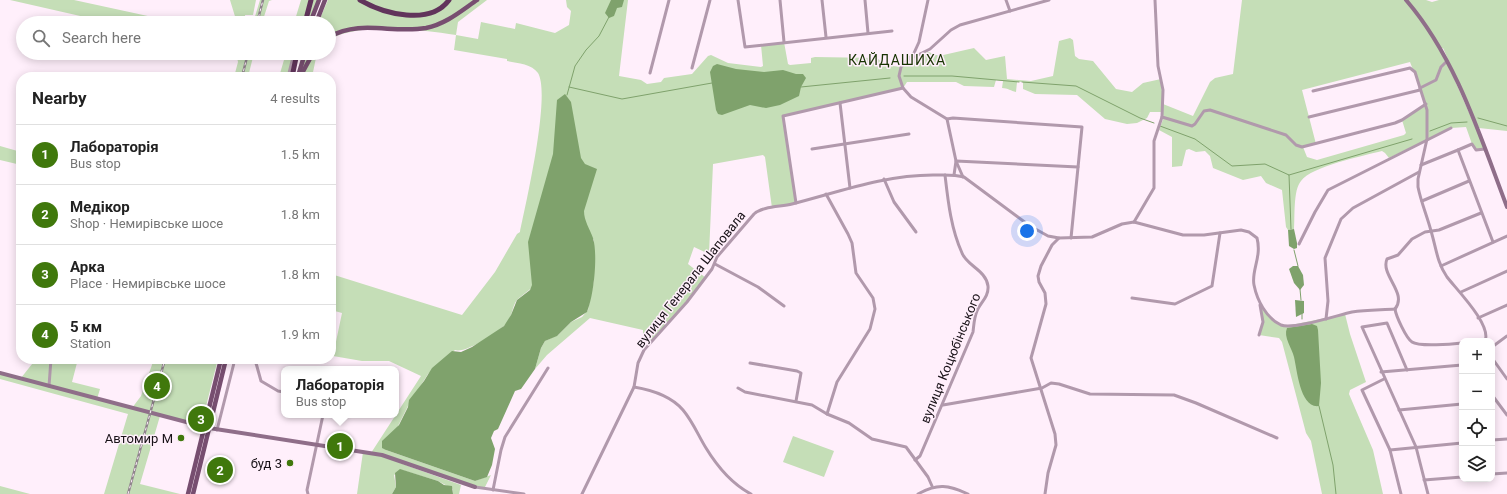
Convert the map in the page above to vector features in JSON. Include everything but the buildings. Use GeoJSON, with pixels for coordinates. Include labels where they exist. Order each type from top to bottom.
{"type":"FeatureCollection","features":[{"type":"Feature","properties":{"kind":"highway"},"geometry":{"type":"LineString","coordinates":[[307,16],[311,0]]}},
{"type":"Feature","properties":{"kind":"highway"},"geometry":{"type":"LineString","coordinates":[[360,0],[376,8],[418,15],[434,13],[441,9],[449,0]]}},
{"type":"Feature","properties":{"kind":"highway"},"geometry":{"type":"LineString","coordinates":[[294,72],[296,60]]}},
{"type":"Feature","properties":{"kind":"main road"},"geometry":{"type":"LineString","coordinates":[[313,16],[319,0]]}},
{"type":"Feature","properties":{"kind":"main road"},"geometry":{"type":"LineString","coordinates":[[319,16],[325,0]]}},
{"type":"Feature","properties":{"kind":"main road"},"geometry":{"type":"LineString","coordinates":[[336,34],[346,29],[357,27],[414,29],[431,27],[445,22],[477,0]]}},
{"type":"Feature","properties":{"kind":"main road"},"geometry":{"type":"LineString","coordinates":[[300,72],[303,60]]}},
{"type":"Feature","properties":{"kind":"main road"},"geometry":{"type":"LineString","coordinates":[[302,72],[309,60]]}},
{"type":"Feature","properties":{"kind":"main road"},"geometry":{"type":"LineString","coordinates":[[193,494],[220,364]]}},
{"type":"Feature","properties":{"kind":"main road"},"geometry":{"type":"LineString","coordinates":[[188,494],[225,364]]}},
{"type":"Feature","properties":{"kind":"street"},"geometry":{"type":"LineString","coordinates":[[650,73],[669,0]]}},
{"type":"Feature","properties":{"kind":"street"},"geometry":{"type":"LineString","coordinates":[[692,68],[710,0]]}},
{"type":"Feature","properties":{"kind":"street"},"geometry":{"type":"LineString","coordinates":[[738,0],[743,46],[892,31]]}},
{"type":"Feature","properties":{"kind":"street"},"geometry":{"type":"LineString","coordinates":[[780,0],[784,42]]}},
{"type":"Feature","properties":{"kind":"street"},"geometry":{"type":"LineString","coordinates":[[822,0],[826,37]]}},
{"type":"Feature","properties":{"kind":"street"},"geometry":{"type":"LineString","coordinates":[[865,0],[868,33]]}},
{"type":"Feature","properties":{"kind":"street"},"geometry":{"type":"LineString","coordinates":[[928,0],[921,38],[899,76],[903,88],[912,97],[947,120],[950,127],[956,161],[964,177]]}},
{"type":"Feature","properties":{"kind":"street"},"geometry":{"type":"LineString","coordinates":[[1006,0],[1010,11]]}},
{"type":"Feature","properties":{"kind":"street"},"geometry":{"type":"LineString","coordinates":[[908,59],[930,49],[957,26],[1049,0]]}},
{"type":"Feature","properties":{"kind":"street"},"geometry":{"type":"LineString","coordinates":[[1134,222],[1154,188],[1154,141],[1162,116],[1163,90],[1158,66],[1155,0]]}},
{"type":"Feature","properties":{"kind":"street"},"geometry":{"type":"LineString","coordinates":[[1406,0],[1428,29],[1447,61],[1485,149],[1507,207]]}},
{"type":"Feature","properties":{"kind":"street"},"geometry":{"type":"LineString","coordinates":[[289,72],[293,60]]}},
{"type":"Feature","properties":{"kind":"street"},"geometry":{"type":"LineString","coordinates":[[1309,117],[1420,89],[1436,80],[1441,67],[1447,61]]}},
{"type":"Feature","properties":{"kind":"street"},"geometry":{"type":"LineString","coordinates":[[1313,91],[1410,68],[1414,72],[1426,104],[1427,139],[1419,172],[1418,184],[1422,201],[1441,266],[1447,276],[1461,292],[1478,318],[1486,332],[1485,338]]}},
{"type":"Feature","properties":{"kind":"street"},"geometry":{"type":"LineString","coordinates":[[796,203],[783,116],[903,88]]}},
{"type":"Feature","properties":{"kind":"street"},"geometry":{"type":"LineString","coordinates":[[840,103],[850,188]]}},
{"type":"Feature","properties":{"kind":"street"},"geometry":{"type":"LineString","coordinates":[[1162,116],[1192,126],[1204,111],[1210,110],[1286,135],[1296,145],[1302,147],[1395,123],[1426,104]]}},
{"type":"Feature","properties":{"kind":"street"},"geometry":{"type":"LineString","coordinates":[[947,120],[953,118],[1080,126],[1083,130],[1071,238]]}},
{"type":"Feature","properties":{"kind":"street"},"geometry":{"type":"LineString","coordinates":[[1300,244],[1328,190],[1451,128]]}},
{"type":"Feature","properties":{"kind":"street"},"geometry":{"type":"LineString","coordinates":[[812,149],[909,134]]}},
{"type":"Feature","properties":{"kind":"street"},"geometry":{"type":"LineString","coordinates":[[1421,165],[1472,144],[1477,150],[1485,149]]}},
{"type":"Feature","properties":{"kind":"street"},"geometry":{"type":"LineString","coordinates":[[1458,150],[1493,242]]}},
{"type":"Feature","properties":{"kind":"street"},"geometry":{"type":"LineString","coordinates":[[956,161],[1078,167]]}},
{"type":"Feature","properties":{"kind":"street"},"geometry":{"type":"LineString","coordinates":[[954,175],[956,161]]}},
{"type":"Feature","properties":{"kind":"street"},"geometry":{"type":"LineString","coordinates":[[1395,309],[1354,312],[1326,319],[1328,301],[1325,258],[1341,219],[1353,208],[1419,172]]}},
{"type":"Feature","properties":{"kind":"street","name":"вулиця Генерала Шаповала"},"geometry":{"type":"LineString","coordinates":[[582,494],[634,387],[638,363],[644,350],[687,302],[714,264],[717,256],[756,212],[796,203],[884,179],[907,175],[954,175],[964,177],[1030,226],[1048,236],[1059,238],[1092,237],[1122,224],[1134,222],[1183,235],[1245,230],[1257,238],[1259,255],[1253,280],[1259,302],[1275,321],[1283,325],[1326,319]]}},
{"type":"Feature","properties":{"kind":"street","name":"вулиця Коцюбінського"},"geometry":{"type":"LineString","coordinates":[[915,460],[920,456],[943,404],[973,332],[974,319],[978,308],[982,306],[988,288],[982,274],[962,253],[948,203],[945,175]]}},
{"type":"Feature","properties":{"kind":"street"},"geometry":{"type":"LineString","coordinates":[[884,179],[894,202],[916,232]]}},
{"type":"Feature","properties":{"kind":"street"},"geometry":{"type":"LineString","coordinates":[[1422,201],[1470,181]]}},
{"type":"Feature","properties":{"kind":"street"},"geometry":{"type":"LineString","coordinates":[[826,194],[852,243],[856,273],[873,298],[875,309],[870,329],[837,382],[827,414]]}},
{"type":"Feature","properties":{"kind":"street"},"geometry":{"type":"LineString","coordinates":[[1459,344],[1451,345],[1412,342],[1397,317],[1395,309],[1398,302],[1396,289],[1386,268],[1387,259],[1400,253],[1412,239],[1482,213]]}},
{"type":"Feature","properties":{"kind":"street"},"geometry":{"type":"LineString","coordinates":[[1132,298],[1175,304],[1197,292],[1210,288],[1212,286],[1220,233]]}},
{"type":"Feature","properties":{"kind":"street"},"geometry":{"type":"LineString","coordinates":[[1048,236],[1052,245]]}},
{"type":"Feature","properties":{"kind":"street"},"geometry":{"type":"LineString","coordinates":[[1441,266],[1507,236]]}},
{"type":"Feature","properties":{"kind":"street"},"geometry":{"type":"LineString","coordinates":[[1046,494],[1048,473],[1056,445],[1052,421],[1042,388],[1033,370],[1031,358],[1046,304],[1045,293],[1039,282],[1038,276],[1041,266],[1052,245],[1059,238]]}},
{"type":"Feature","properties":{"kind":"street"},"geometry":{"type":"LineString","coordinates":[[714,264],[758,287],[784,306]]}},
{"type":"Feature","properties":{"kind":"street"},"geometry":{"type":"LineString","coordinates":[[1461,292],[1507,271]]}},
{"type":"Feature","properties":{"kind":"street"},"geometry":{"type":"LineString","coordinates":[[1259,302],[1263,322],[1259,335]]}},
{"type":"Feature","properties":{"kind":"street"},"geometry":{"type":"LineString","coordinates":[[1478,318],[1507,305]]}},
{"type":"Feature","properties":{"kind":"street"},"geometry":{"type":"LineString","coordinates":[[1408,370],[1387,323],[1362,327],[1384,379],[1416,447],[1428,494]]}},
{"type":"Feature","properties":{"kind":"street"},"geometry":{"type":"LineString","coordinates":[[1495,345],[1507,336]]}},
{"type":"Feature","properties":{"kind":"street"},"geometry":{"type":"LineString","coordinates":[[1495,362],[1507,379]]}},
{"type":"Feature","properties":{"kind":"street"},"geometry":{"type":"LineString","coordinates":[[750,363],[797,371],[800,374],[796,401]]}},
{"type":"Feature","properties":{"kind":"street"},"geometry":{"type":"LineString","coordinates":[[49,386],[51,364]]}},
{"type":"Feature","properties":{"kind":"street"},"geometry":{"type":"LineString","coordinates":[[217,430],[234,364]]}},
{"type":"Feature","properties":{"kind":"street"},"geometry":{"type":"LineString","coordinates":[[256,364],[262,381],[281,392]]}},
{"type":"Feature","properties":{"kind":"street"},"geometry":{"type":"LineString","coordinates":[[1381,372],[1459,365]]}},
{"type":"Feature","properties":{"kind":"street"},"geometry":{"type":"LineString","coordinates":[[493,490],[501,450],[506,437],[548,368]]}},
{"type":"Feature","properties":{"kind":"street"},"geometry":{"type":"LineString","coordinates":[[0,373],[207,428],[382,455],[475,487],[524,494]]}},
{"type":"Feature","properties":{"kind":"street"},"geometry":{"type":"LineString","coordinates":[[1384,379],[1362,390],[1390,450],[1401,494]]}},
{"type":"Feature","properties":{"kind":"street"},"geometry":{"type":"LineString","coordinates":[[943,404],[1042,388],[1051,383],[1059,384],[1090,394],[1174,395],[1277,438]]}},
{"type":"Feature","properties":{"kind":"street"},"geometry":{"type":"LineString","coordinates":[[634,387],[660,394],[682,409],[692,421],[706,447],[720,468],[734,483],[751,494]]}},
{"type":"Feature","properties":{"kind":"street"},"geometry":{"type":"LineString","coordinates":[[738,388],[745,392],[812,405],[827,414],[849,423],[872,439],[906,447],[928,477],[932,486]]}},
{"type":"Feature","properties":{"kind":"street"},"geometry":{"type":"LineString","coordinates":[[1495,399],[1507,414]]}},
{"type":"Feature","properties":{"kind":"street"},"geometry":{"type":"LineString","coordinates":[[1399,410],[1459,404]]}},
{"type":"Feature","properties":{"kind":"street"},"geometry":{"type":"LineString","coordinates":[[308,494],[307,490],[318,445],[322,418]]}},
{"type":"Feature","properties":{"kind":"street"},"geometry":{"type":"LineString","coordinates":[[1495,440],[1507,439]]}},
{"type":"Feature","properties":{"kind":"street"},"geometry":{"type":"LineString","coordinates":[[1390,450],[1459,443]]}},
{"type":"Feature","properties":{"kind":"street"},"geometry":{"type":"LineString","coordinates":[[1495,474],[1507,473]]}},
{"type":"Feature","properties":{"kind":"street"},"geometry":{"type":"LineString","coordinates":[[1424,480],[1459,477]]}},
{"type":"Feature","properties":{"kind":"street"},"geometry":{"type":"LineString","coordinates":[[918,494],[932,486],[947,486],[968,494]]}},
{"type":"Feature","properties":{"kind":"street"},"geometry":{"type":"LineString","coordinates":[[484,489],[484,494]]}},
{"type":"Feature","properties":{"kind":"shaded area"},"geometry":{"type":"Polygon","coordinates":[[[10,0],[74,0],[148,16],[80,16],[10,0]]]}},
{"type":"Feature","properties":{"kind":"shaded area"},"geometry":{"type":"Polygon","coordinates":[[[230,0],[256,0],[253,15],[235,16],[230,0]]]}},
{"type":"Feature","properties":{"kind":"shaded area"},"geometry":{"type":"Polygon","coordinates":[[[260,0],[272,0],[269,1],[264,16],[255,16],[260,0]]]}},
{"type":"Feature","properties":{"kind":"shaded area"},"geometry":{"type":"Polygon","coordinates":[[[301,0],[319,0],[311,16],[296,16],[301,0]]]}},
{"type":"Feature","properties":{"kind":"shaded area"},"geometry":{"type":"Polygon","coordinates":[[[328,0],[487,0],[458,22],[456,35],[426,31],[391,29],[373,29],[341,34],[336,36],[336,16],[321,16],[328,0]]]}},
{"type":"Feature","properties":{"kind":"shaded area"},"geometry":{"type":"Polygon","coordinates":[[[566,0],[628,0],[619,76],[641,80],[647,84],[661,82],[664,78],[692,74],[708,56],[711,55],[728,63],[761,67],[763,66],[761,45],[784,42],[788,64],[790,65],[811,63],[811,58],[815,57],[877,58],[885,65],[901,67],[905,63],[926,51],[939,56],[974,48],[986,60],[1005,56],[1007,79],[1031,81],[1053,76],[1059,41],[1070,38],[1073,40],[1075,56],[1079,59],[1093,61],[1116,89],[1132,92],[1143,83],[1161,79],[1163,104],[1193,116],[1210,82],[1215,78],[1233,74],[1242,0],[1426,0],[1432,2],[1439,0],[1507,0],[1507,131],[1479,128],[1443,48],[1441,49],[1485,149],[1479,151],[1472,144],[1466,127],[1451,128],[1389,158],[1382,151],[1326,166],[1307,176],[1298,185],[1295,204],[1294,229],[1288,230],[1286,227],[1282,190],[1266,183],[1261,176],[1243,180],[1213,168],[1210,156],[1205,151],[1196,152],[1189,149],[1186,150],[1182,166],[1172,167],[1172,137],[1159,130],[1164,117],[1162,112],[1150,112],[1147,118],[1137,123],[1127,124],[1105,119],[1077,95],[1035,94],[1023,89],[1023,82],[1017,82],[1016,92],[1002,88],[1003,81],[996,80],[994,87],[964,86],[956,82],[907,82],[903,88],[783,116],[796,203],[772,208],[765,157],[763,155],[713,164],[709,254],[694,247],[688,264],[706,278],[651,343],[643,340],[643,330],[590,318],[547,355],[535,369],[541,348],[545,341],[558,335],[571,322],[582,317],[588,310],[594,280],[594,239],[519,298],[515,303],[509,320],[503,327],[490,337],[474,346],[466,349],[455,350],[428,374],[409,404],[386,450],[475,481],[491,475],[484,489],[397,462],[461,485],[459,494],[453,494],[453,489],[438,481],[402,470],[394,475],[396,487],[392,494],[357,494],[363,452],[371,453],[394,418],[399,418],[399,410],[421,376],[389,361],[362,361],[336,357],[336,342],[342,313],[336,311],[336,276],[462,315],[495,272],[517,234],[520,232],[532,175],[540,125],[542,103],[541,85],[538,73],[535,70],[520,63],[507,61],[507,59],[454,50],[456,35],[478,39],[481,22],[515,29],[516,23],[555,33],[569,25],[571,11],[567,7],[566,0]],[[1410,62],[1302,90],[1316,144],[1303,147],[1307,157],[1317,160],[1404,135],[1406,133],[1402,120],[1426,104],[1410,62]]]}},
{"type":"Feature","properties":{"kind":"shaded area"},"geometry":{"type":"Polygon","coordinates":[[[611,0],[624,0],[622,7],[617,8],[614,16],[609,18],[605,13],[611,0]]]}},
{"type":"Feature","properties":{"kind":"shaded area"},"geometry":{"type":"Polygon","coordinates":[[[238,60],[252,60],[249,72],[235,72],[238,60]]]}},
{"type":"Feature","properties":{"kind":"shaded area"},"geometry":{"type":"Polygon","coordinates":[[[284,60],[294,60],[291,72],[280,72],[284,60]]]}},
{"type":"Feature","properties":{"kind":"shaded area"},"geometry":{"type":"Polygon","coordinates":[[[305,60],[316,60],[313,72],[301,72],[305,60]]]}},
{"type":"Feature","properties":{"kind":"shaded area"},"geometry":{"type":"Polygon","coordinates":[[[717,64],[736,69],[764,72],[783,70],[796,74],[803,74],[806,78],[801,87],[799,96],[780,105],[766,108],[750,105],[722,115],[718,114],[716,110],[710,72],[713,66],[717,64]]]}},
{"type":"Feature","properties":{"kind":"shaded area"},"geometry":{"type":"Polygon","coordinates":[[[565,94],[571,102],[581,158],[585,164],[597,169],[584,211],[586,222],[593,238],[595,254],[592,296],[587,312],[571,322],[557,336],[545,341],[541,348],[535,369],[521,389],[515,391],[498,429],[494,431],[491,438],[495,449],[492,465],[487,477],[475,481],[382,448],[382,441],[399,425],[408,407],[409,400],[432,368],[452,351],[461,352],[472,347],[504,326],[511,315],[517,300],[530,290],[532,285],[528,242],[553,154],[557,100],[565,94]]]}},
{"type":"Feature","properties":{"kind":"shaded area"},"geometry":{"type":"Polygon","coordinates":[[[0,146],[16,151],[16,164],[0,160],[0,146]]]}},
{"type":"Feature","properties":{"kind":"shaded area"},"geometry":{"type":"Polygon","coordinates":[[[1294,229],[1297,248],[1294,249],[1289,246],[1288,230],[1294,229]]]}},
{"type":"Feature","properties":{"kind":"shaded area"},"geometry":{"type":"Polygon","coordinates":[[[1293,266],[1298,266],[1303,275],[1304,285],[1300,290],[1294,283],[1289,269],[1293,266]]]}},
{"type":"Feature","properties":{"kind":"shaded area"},"geometry":{"type":"Polygon","coordinates":[[[1295,300],[1304,301],[1304,313],[1296,317],[1295,300]]]}},
{"type":"Feature","properties":{"kind":"shaded area"},"geometry":{"type":"Polygon","coordinates":[[[1260,305],[1275,321],[1286,326],[1345,314],[1366,382],[1350,390],[1349,394],[1373,450],[1383,494],[1322,494],[1311,441],[1306,433],[1282,342],[1279,338],[1259,335],[1263,323],[1260,305]]]}},
{"type":"Feature","properties":{"kind":"shaded area"},"geometry":{"type":"Polygon","coordinates":[[[1312,324],[1317,326],[1318,330],[1321,383],[1319,406],[1313,405],[1308,401],[1300,387],[1294,357],[1286,335],[1287,328],[1312,324]]]}},
{"type":"Feature","properties":{"kind":"shaded area"},"geometry":{"type":"Polygon","coordinates":[[[32,364],[77,364],[72,382],[100,389],[97,399],[132,408],[141,396],[152,364],[217,364],[202,422],[198,423],[160,416],[140,484],[180,494],[104,494],[128,414],[0,379],[0,373],[21,378],[32,364]]]}},
{"type":"Feature","properties":{"kind":"shaded area"},"geometry":{"type":"Polygon","coordinates":[[[793,436],[834,451],[824,477],[783,462],[793,436]]]}},
{"type":"Feature","properties":{"kind":"shaded area"},"geometry":{"type":"Polygon","coordinates":[[[400,469],[438,481],[444,485],[452,486],[453,494],[392,494],[396,487],[395,473],[400,469]]]}},
{"type":"Feature","properties":{"kind":"shaded area"},"geometry":{"type":"Polygon","coordinates":[[[0,486],[30,494],[0,494],[0,486]]]}},
{"type":"Feature","properties":{"kind":"waterway"},"geometry":{"type":"LineString","coordinates":[[567,95],[575,66],[586,50],[599,36],[609,17]]}},
{"type":"Feature","properties":{"kind":"waterway"},"geometry":{"type":"LineString","coordinates":[[904,76],[952,76],[1019,82]]}},
{"type":"Feature","properties":{"kind":"waterway"},"geometry":{"type":"LineString","coordinates":[[801,87],[890,78]]}},
{"type":"Feature","properties":{"kind":"waterway"},"geometry":{"type":"LineString","coordinates":[[1022,82],[1076,86],[1140,118],[1154,123]]}},
{"type":"Feature","properties":{"kind":"waterway"},"geometry":{"type":"LineString","coordinates":[[569,87],[622,99],[712,83]]}},
{"type":"Feature","properties":{"kind":"waterway"},"geometry":{"type":"LineString","coordinates":[[1478,118],[1507,126]]}},
{"type":"Feature","properties":{"kind":"waterway"},"geometry":{"type":"LineString","coordinates":[[1430,131],[1451,123],[1467,122]]}},
{"type":"Feature","properties":{"kind":"waterway"},"geometry":{"type":"LineString","coordinates":[[1160,126],[1195,139],[1232,166],[1265,164],[1289,175],[1291,229]]}},
{"type":"Feature","properties":{"kind":"waterway"},"geometry":{"type":"LineString","coordinates":[[1289,175],[1412,139]]}},
{"type":"Feature","properties":{"kind":"waterway"},"geometry":{"type":"LineString","coordinates":[[1294,250],[1298,266]]}},
{"type":"Feature","properties":{"kind":"waterway"},"geometry":{"type":"LineString","coordinates":[[1300,289],[1301,300]]}},
{"type":"Feature","properties":{"kind":"waterway"},"geometry":{"type":"LineString","coordinates":[[1302,313],[1302,319]]}},
{"type":"Feature","properties":{"kind":"waterway"},"geometry":{"type":"LineString","coordinates":[[1319,406],[1333,465],[1336,494]]}},
{"type":"Feature","properties":{"kind":"railway"},"geometry":{"type":"LineString","coordinates":[[259,16],[263,0]]}},
{"type":"Feature","properties":{"kind":"railway"},"geometry":{"type":"LineString","coordinates":[[243,72],[246,60]]}},
{"type":"Feature","properties":{"kind":"railway"},"geometry":{"type":"LineString","coordinates":[[128,494],[164,364]]}},
{"type":"Feature","properties":{"kind":"place","name":"5 км"},"geometry":{"type":"Point","coordinates":[157,386]}},
{"type":"Feature","properties":{"kind":"place","name":"Арка"},"geometry":{"type":"Point","coordinates":[201,419]}},
{"type":"Feature","properties":{"kind":"place","name":"Автомир М"},"geometry":{"type":"Point","coordinates":[181,438]}},
{"type":"Feature","properties":{"kind":"place","name":"Лабораторія"},"geometry":{"type":"Point","coordinates":[340,446]}},
{"type":"Feature","properties":{"kind":"place","name":"буд 3"},"geometry":{"type":"Point","coordinates":[290,463]}},
{"type":"Feature","properties":{"kind":"place","name":"Медікор"},"geometry":{"type":"Point","coordinates":[220,470]}},
{"type":"Feature","properties":{"kind":"district","name":"КАЙДАШИХА"},"geometry":{"type":"Point","coordinates":[897,60]}}]}
